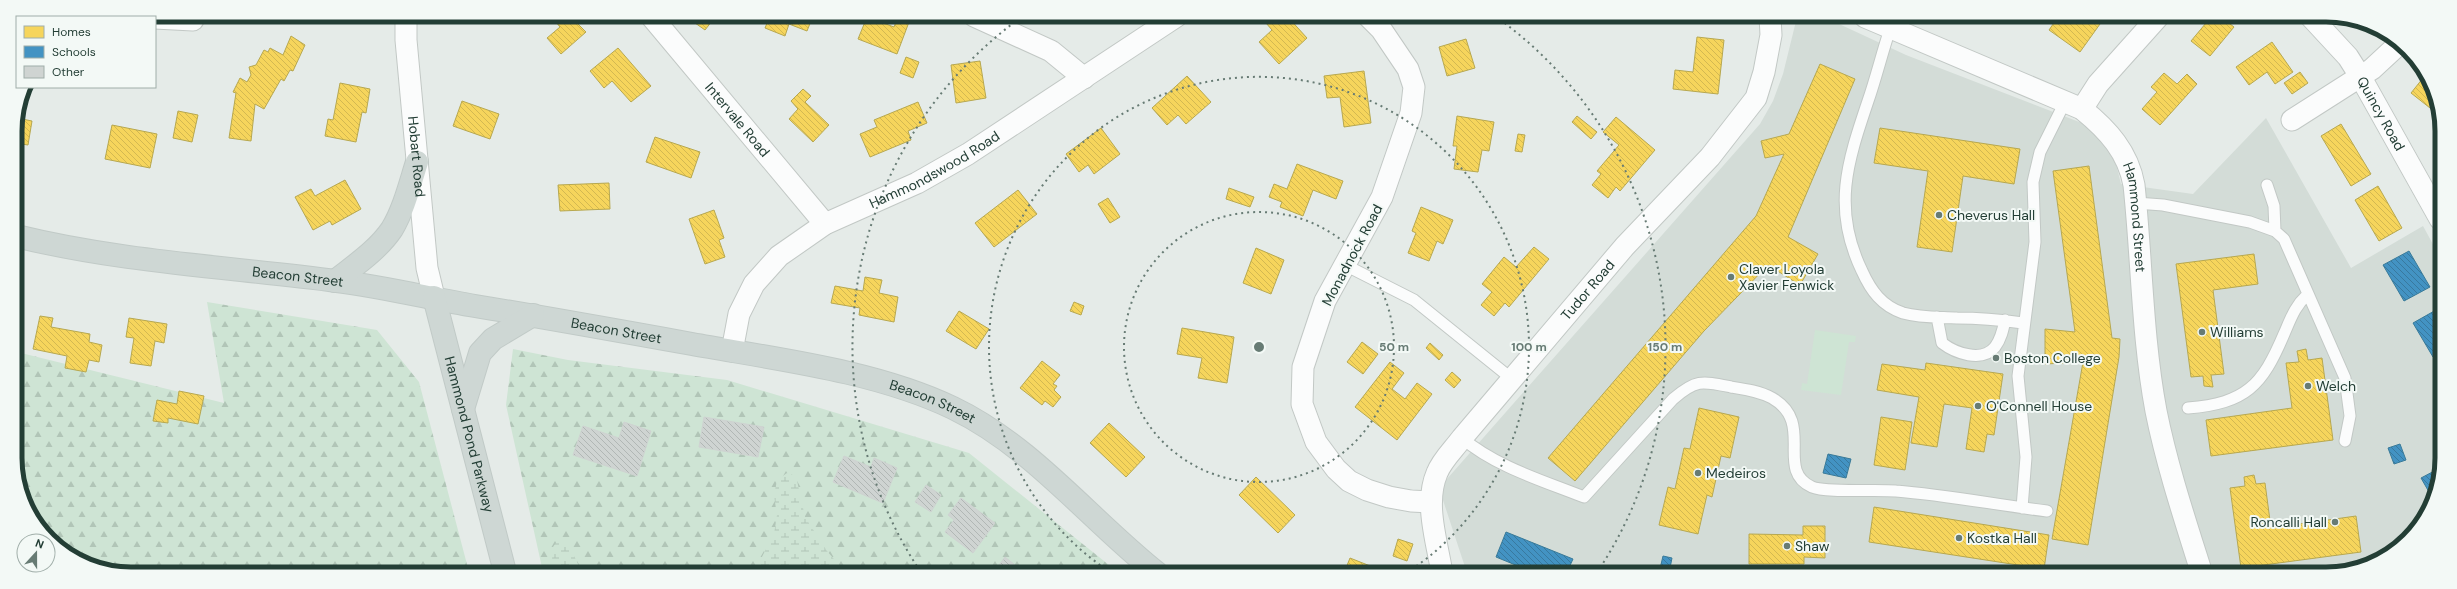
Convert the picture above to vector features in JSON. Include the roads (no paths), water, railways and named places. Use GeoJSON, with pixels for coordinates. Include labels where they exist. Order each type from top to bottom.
{"type":"FeatureCollection","features":[{"type":"Feature","properties":{"kind":"main road"},"geometry":{"type":"LineString","coordinates":[[334,281],[363,258],[391,230],[398,216],[417,162]]}},
{"type":"Feature","properties":{"kind":"main road","name":"Beacon Street"},"geometry":{"type":"LineString","coordinates":[[22,237],[69,248],[134,258],[397,289],[732,351],[879,382],[933,400],[972,418],[1013,445],[1150,567]]}},
{"type":"Feature","properties":{"kind":"main road","name":"Hammond Pond Parkway"},"geometry":{"type":"LineString","coordinates":[[434,297],[462,412],[504,567]]}},
{"type":"Feature","properties":{"kind":"main road"},"geometry":{"type":"LineString","coordinates":[[462,412],[480,353],[493,339],[533,315]]}},
{"type":"Feature","properties":{"kind":"street","name":"Hobart Road"},"geometry":{"type":"LineString","coordinates":[[406,22],[406,40],[427,268],[434,297]]}},
{"type":"Feature","properties":{"kind":"street","name":"Intervale Road"},"geometry":{"type":"LineString","coordinates":[[656,22],[825,224]]}},
{"type":"Feature","properties":{"kind":"street"},"geometry":{"type":"LineString","coordinates":[[987,22],[1051,51],[1084,78]]}},
{"type":"Feature","properties":{"kind":"street","name":"Hammondswood Road"},"geometry":{"type":"LineString","coordinates":[[732,351],[739,314],[754,284],[779,256],[825,224],[917,183],[968,154],[1168,22]]}},
{"type":"Feature","properties":{"kind":"street","name":"Monadnock Road"},"geometry":{"type":"LineString","coordinates":[[1374,22],[1381,29],[1408,69],[1414,87],[1411,113],[1385,190],[1325,301],[1303,367],[1302,404],[1316,442],[1336,469],[1350,480],[1367,490],[1389,496],[1411,501],[1431,502]]}},
{"type":"Feature","properties":{"kind":"street","name":"Tudor Road"},"geometry":{"type":"LineString","coordinates":[[1441,567],[1431,502],[1432,486],[1437,472],[1462,438],[1625,246],[1710,157],[1756,98],[1764,72],[1771,35],[1770,22]]}},
{"type":"Feature","properties":{"kind":"street","name":"Hammond Street"},"geometry":{"type":"LineString","coordinates":[[1875,22],[2074,104],[2097,120],[2123,151],[2130,168],[2136,203],[2146,340],[2156,411],[2171,472],[2200,567]]}},
{"type":"Feature","properties":{"kind":"street"},"geometry":{"type":"LineString","coordinates":[[2074,104],[2098,84],[2154,22]]}},
{"type":"Feature","properties":{"kind":"street","name":"Quincy Road"},"geometry":{"type":"LineString","coordinates":[[2316,22],[2342,51],[2360,76],[2435,210]]}},
{"type":"Feature","properties":{"kind":"street"},"geometry":{"type":"LineString","coordinates":[[2292,120],[2382,61],[2395,48]]}},
{"type":"Feature","properties":{"kind":"lane"},"geometry":{"type":"LineString","coordinates":[[1890,29],[1848,166],[1844,201],[1847,226],[1859,267],[1876,296],[1889,306],[1902,312],[1918,316],[2005,320],[2023,323]]}},
{"type":"Feature","properties":{"kind":"lane"},"geometry":{"type":"LineString","coordinates":[[2022,508],[2026,457],[2018,376],[2023,323],[2035,242],[2033,182],[2035,166],[2056,119],[2074,104]]}},
{"type":"Feature","properties":{"kind":"lane"},"geometry":{"type":"LineString","coordinates":[[2267,185],[2274,206],[2275,231]]}},
{"type":"Feature","properties":{"kind":"lane"},"geometry":{"type":"LineString","coordinates":[[2136,203],[2163,205],[2250,222],[2275,231],[2284,239],[2291,251],[2307,295],[2345,378],[2350,416],[2345,441]]}},
{"type":"Feature","properties":{"kind":"lane"},"geometry":{"type":"LineString","coordinates":[[1345,265],[1414,300],[1512,379]]}},
{"type":"Feature","properties":{"kind":"lane"},"geometry":{"type":"LineString","coordinates":[[2188,408],[2211,406],[2231,400],[2248,391],[2267,370],[2292,312],[2307,295]]}},
{"type":"Feature","properties":{"kind":"lane"},"geometry":{"type":"LineString","coordinates":[[1937,317],[1942,343],[1954,351],[1974,355],[1994,348],[2001,336],[2005,320]]}},
{"type":"Feature","properties":{"kind":"lane"},"geometry":{"type":"LineString","coordinates":[[1462,438],[1473,448],[1522,472],[1584,497],[1673,399],[1689,385],[1705,382],[1761,393],[1780,403],[1794,423],[1794,464],[1796,474],[1812,487],[1898,491],[2047,511]]}},
{"type":"Feature","properties":{"kind":"place","name":"Cheverus Hall"},"geometry":{"type":"Point","coordinates":[1939,215]}},
{"type":"Feature","properties":{"kind":"place","name":"Claver Loyola Xavier Fenwick"},"geometry":{"type":"Point","coordinates":[1731,277]}},
{"type":"Feature","properties":{"kind":"place","name":"Williams"},"geometry":{"type":"Point","coordinates":[2202,332]}},
{"type":"Feature","properties":{"kind":"place","name":"Boston College"},"geometry":{"type":"Point","coordinates":[1996,358]}},
{"type":"Feature","properties":{"kind":"place","name":"Welch"},"geometry":{"type":"Point","coordinates":[2308,386]}},
{"type":"Feature","properties":{"kind":"place","name":"O'Connell House"},"geometry":{"type":"Point","coordinates":[1978,406]}},
{"type":"Feature","properties":{"kind":"place","name":"Medeiros"},"geometry":{"type":"Point","coordinates":[1698,473]}},
{"type":"Feature","properties":{"kind":"place","name":"Roncalli Hall"},"geometry":{"type":"Point","coordinates":[2335,522]}},
{"type":"Feature","properties":{"kind":"place","name":"Kostka Hall"},"geometry":{"type":"Point","coordinates":[1959,538]}},
{"type":"Feature","properties":{"kind":"place","name":"Shaw"},"geometry":{"type":"Point","coordinates":[1787,546]}}]}
